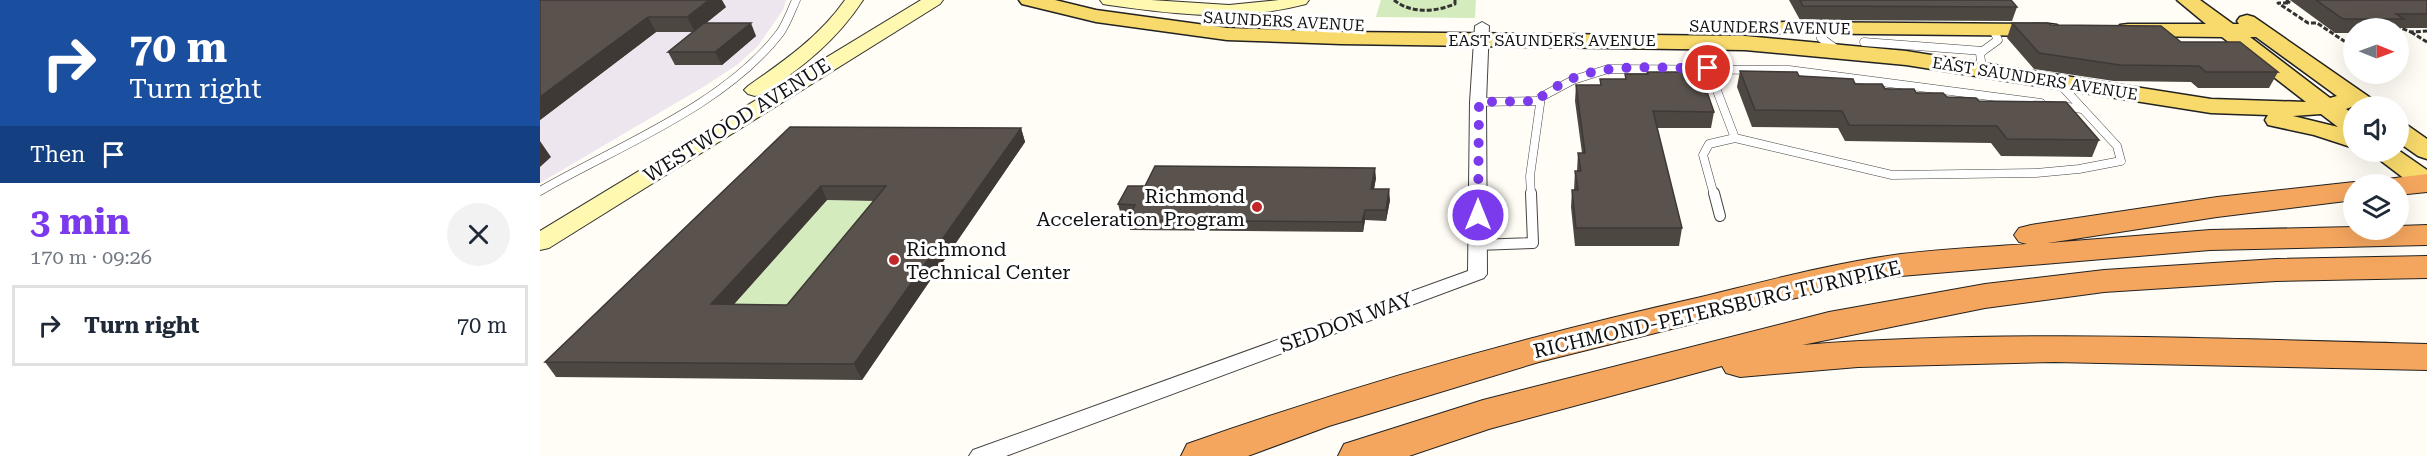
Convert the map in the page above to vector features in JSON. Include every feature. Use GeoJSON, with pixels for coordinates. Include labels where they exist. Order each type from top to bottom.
{"type":"FeatureCollection","features":[{"type":"Feature","properties":{"kind":"highway"},"geometry":{"type":"LineString","coordinates":[[1901,265],[2054,230],[2205,208],[2343,192]]}},
{"type":"Feature","properties":{"kind":"highway","name":"RICHMOND-PETERSBURG TURNPIKE"},"geometry":{"type":"LineString","coordinates":[[1203,456],[1315,415],[1534,350],[1844,275],[1901,265],[2210,240],[2427,235]]}},
{"type":"Feature","properties":{"kind":"highway","name":"RICHMOND-PETERSBURG TURNPIKE"},"geometry":{"type":"LineString","coordinates":[[1359,456],[1483,415],[1829,324],[1985,296],[2104,281],[2276,270],[2427,267]]}},
{"type":"Feature","properties":{"kind":"highway"},"geometry":{"type":"LineString","coordinates":[[1652,370],[1858,354],[2042,350],[2427,357]]}},
{"type":"Feature","properties":{"kind":"main road","name":"WESTWOOD AVENUE"},"geometry":{"type":"LineString","coordinates":[[540,222],[766,83],[826,34],[854,0]]}},
{"type":"Feature","properties":{"kind":"main road","name":"WESTWOOD AVENUE"},"geometry":{"type":"LineString","coordinates":[[540,242],[934,0]]}},
{"type":"Feature","properties":{"kind":"main road","name":"EAST SAUNDERS AVENUE"},"geometry":{"type":"LineString","coordinates":[[1029,0],[1096,16],[1227,34],[1341,38],[1482,32],[1698,41],[1982,60],[2057,81],[2211,106],[2306,109],[2343,105]]}},
{"type":"Feature","properties":{"kind":"main road","name":"SAUNDERS AVENUE"},"geometry":{"type":"LineString","coordinates":[[1101,0],[1175,14],[1264,22],[1482,32],[1831,28],[2074,30]]}},
{"type":"Feature","properties":{"kind":"main road"},"geometry":{"type":"LineString","coordinates":[[1109,0],[1216,12],[1257,10],[1299,0]]}},
{"type":"Feature","properties":{"kind":"main road"},"geometry":{"type":"LineString","coordinates":[[2187,0],[2227,31],[2349,96]]}},
{"type":"Feature","properties":{"kind":"main road"},"geometry":{"type":"LineString","coordinates":[[2215,0],[2251,43],[2343,119]]}},
{"type":"Feature","properties":{"kind":"main road"},"geometry":{"type":"LineString","coordinates":[[2109,30],[2170,34],[2227,31]]}},
{"type":"Feature","properties":{"kind":"main road"},"geometry":{"type":"LineString","coordinates":[[2211,106],[2306,125],[2343,137]]}},
{"type":"Feature","properties":{"kind":"main road"},"geometry":{"type":"LineString","coordinates":[[2409,138],[2427,151]]}},
{"type":"Feature","properties":{"kind":"main road"},"geometry":{"type":"LineString","coordinates":[[2388,162],[2417,182]]}},
{"type":"Feature","properties":{"kind":"main road"},"geometry":{"type":"LineString","coordinates":[[2396,162],[2417,182]]}},
{"type":"Feature","properties":{"kind":"street","name":"SEDDON WAY"},"geometry":{"type":"LineString","coordinates":[[981,456],[1477,274],[1482,32]]}},
{"type":"Feature","properties":{"kind":"lane"},"geometry":{"type":"LineString","coordinates":[[540,191],[694,104],[736,75],[780,33],[796,0]]}},
{"type":"Feature","properties":{"kind":"lane"},"geometry":{"type":"LineString","coordinates":[[1831,28],[1821,38],[1837,50]]}},
{"type":"Feature","properties":{"kind":"lane"},"geometry":{"type":"LineString","coordinates":[[1864,42],[1982,60],[1997,43],[1993,29]]}},
{"type":"Feature","properties":{"kind":"lane"},"geometry":{"type":"LineString","coordinates":[[1698,41],[1735,138]]}},
{"type":"Feature","properties":{"kind":"lane"},"geometry":{"type":"LineString","coordinates":[[1477,245],[1533,243],[1530,176],[1541,97],[1562,83],[1581,75],[1608,69],[1789,70],[2082,109]]}},
{"type":"Feature","properties":{"kind":"lane"},"geometry":{"type":"LineString","coordinates":[[1720,216],[1703,155],[1709,144],[1735,138],[1798,150],[1875,173],[1912,176],[2013,174],[2098,167],[2121,161],[2117,146],[2057,81]]}},
{"type":"Feature","properties":{"kind":"lane"},"geometry":{"type":"LineString","coordinates":[[1479,102],[1540,101]]}},
{"type":"Feature","properties":{"kind":"path"},"geometry":{"type":"LineString","coordinates":[[1394,0],[1408,8],[1434,10],[1447,8],[1455,4],[1455,0]]}},
{"type":"Feature","properties":{"kind":"path"},"geometry":{"type":"LineString","coordinates":[[2286,0],[2290,3],[2278,3],[2308,23],[2317,23],[2343,40]]}},
{"type":"Feature","properties":{"kind":"path"},"geometry":{"type":"LineString","coordinates":[[2411,32],[2427,32]]}},
{"type":"Feature","properties":{"kind":"path"},"geometry":{"type":"LineString","coordinates":[[2411,32],[2427,42]]}},
{"type":"Feature","properties":{"kind":"shaded area"},"geometry":{"type":"Polygon","coordinates":[[[540,0],[786,0],[783,10],[758,46],[737,65],[540,183],[540,0]]]}},
{"type":"Feature","properties":{"kind":"green space"},"geometry":{"type":"Polygon","coordinates":[[[1381,0],[1476,0],[1475,18],[1376,17],[1381,0]]]}},
{"type":"Feature","properties":{"kind":"green space"},"geometry":{"type":"Polygon","coordinates":[[[827,200],[892,201],[795,320],[720,320],[827,200]]]}},
{"type":"Feature","properties":{"kind":"building"},"geometry":{"type":"Polygon","coordinates":[[[540,0],[709,0],[687,17],[648,17],[540,97],[540,0]]]}},
{"type":"Feature","properties":{"kind":"building"},"geometry":{"type":"Polygon","coordinates":[[[1800,0],[2011,0],[2017,7],[1803,6],[1800,0]]]}},
{"type":"Feature","properties":{"kind":"building"},"geometry":{"type":"Polygon","coordinates":[[[2316,0],[2427,0],[2427,14],[2396,14],[2402,18],[2343,19],[2316,0]]]}},
{"type":"Feature","properties":{"kind":"building"},"geometry":{"type":"Polygon","coordinates":[[[704,23],[751,23],[715,52],[668,52],[704,23]]]}},
{"type":"Feature","properties":{"kind":"building"},"geometry":{"type":"Polygon","coordinates":[[[2012,23],[2161,26],[2181,42],[2240,42],[2278,72],[2206,72],[2199,66],[2120,65],[2039,53],[2012,23]]]}},
{"type":"Feature","properties":{"kind":"building"},"geometry":{"type":"Polygon","coordinates":[[[1740,71],[1797,72],[1799,76],[1853,79],[1855,84],[1882,84],[1885,89],[1914,89],[1916,93],[1943,93],[1947,97],[1976,98],[1979,101],[2066,102],[2099,140],[2007,139],[1997,126],[1849,125],[1842,111],[1755,110],[1740,71]]]}},
{"type":"Feature","properties":{"kind":"building"},"geometry":{"type":"Polygon","coordinates":[[[1647,72],[1700,72],[1714,112],[1653,111],[1682,228],[1576,228],[1572,190],[1578,190],[1575,171],[1581,171],[1578,153],[1585,153],[1576,85],[1601,85],[1600,79],[1626,79],[1625,74],[1648,74],[1647,72]]]}},
{"type":"Feature","properties":{"kind":"building","name":"Richmond Technical Center"},"geometry":{"type":"Polygon","coordinates":[[[790,127],[1021,128],[854,364],[545,362],[790,127]],[[821,186],[711,304],[787,305],[886,186],[821,186]]]}},
{"type":"Feature","properties":{"kind":"building","name":"Richmond Acceleration Program"},"geometry":{"type":"Polygon","coordinates":[[[1155,166],[1375,168],[1371,189],[1389,189],[1386,210],[1365,210],[1362,222],[1127,220],[1135,205],[1118,204],[1128,186],[1145,186],[1155,166]]]}},
{"type":"Feature","properties":{"kind":"place","name":"Richmond Acceleration Program"},"geometry":{"type":"Point","coordinates":[1257,207]}},
{"type":"Feature","properties":{"kind":"place","name":"Richmond Technical Center"},"geometry":{"type":"Point","coordinates":[894,260]}},
{"type":"Feature","properties":{"kind":"route"},"geometry":{"type":"LineString","coordinates":[[1478,215],[1479,102],[1540,101],[1541,97],[1562,83],[1581,75],[1608,69],[1708,68]]}}]}
